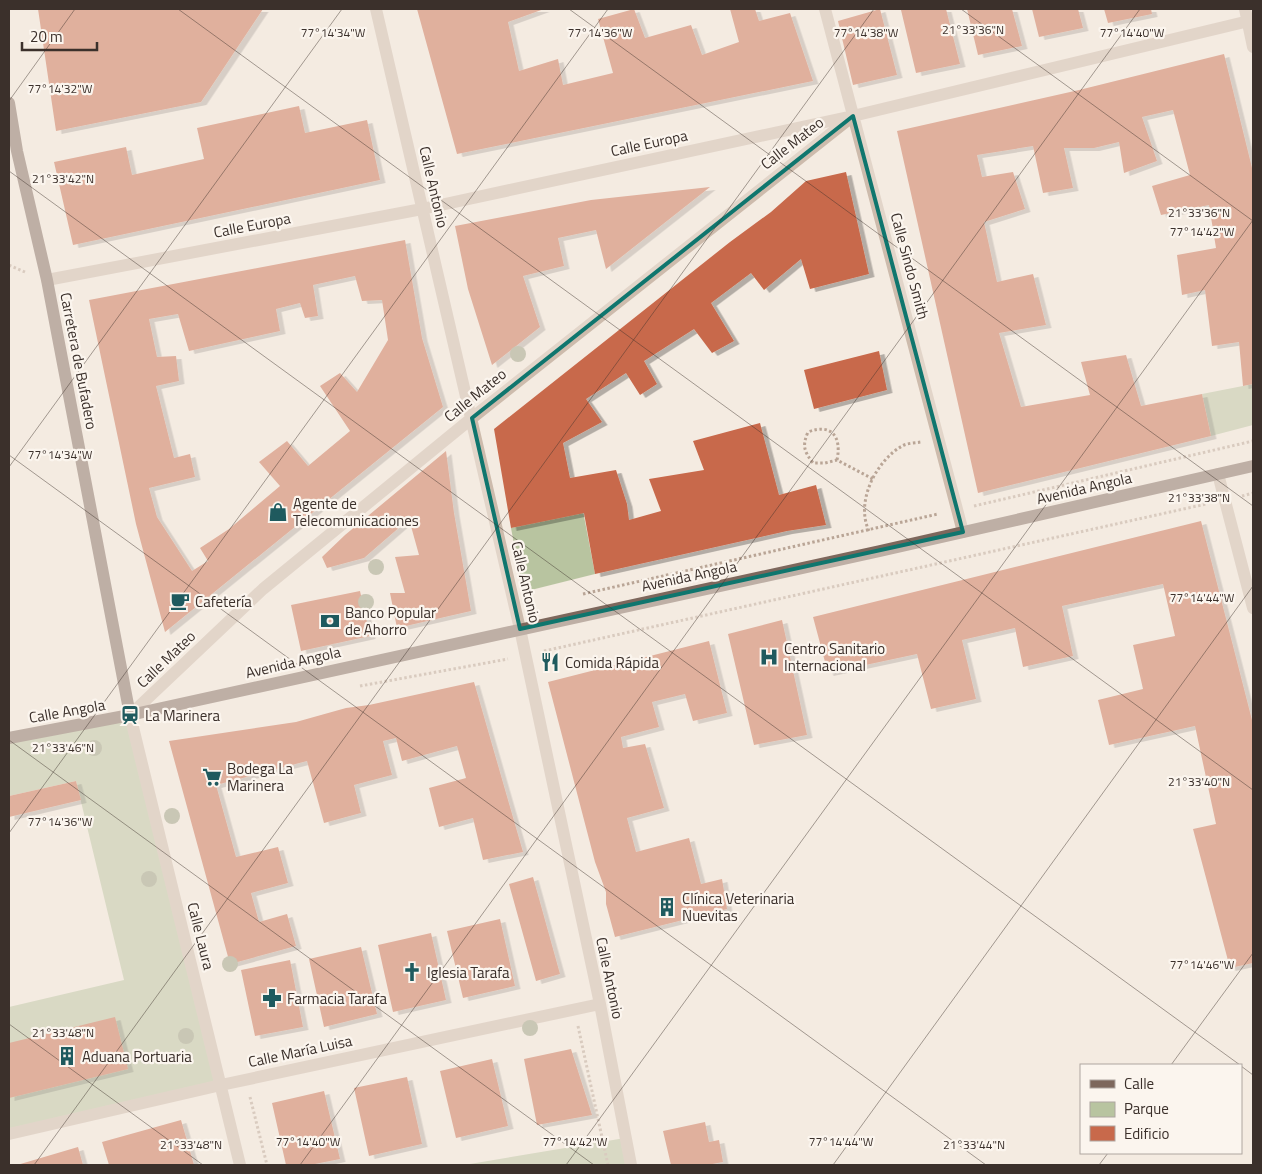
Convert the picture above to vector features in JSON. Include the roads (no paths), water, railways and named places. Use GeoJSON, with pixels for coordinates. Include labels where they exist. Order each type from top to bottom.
{"type":"FeatureCollection","features":[{"type":"Feature","properties":{"kind":"main road","name":"Carretera de Bufadero"},"geometry":{"type":"LineString","coordinates":[[9,103],[17,151],[47,280],[130,715]]}},
{"type":"Feature","properties":{"kind":"main road","name":"Avenida Angola"},"geometry":{"type":"LineString","coordinates":[[130,715],[880,551],[1253,466]]}},
{"type":"Feature","properties":{"kind":"main road","name":"Calle Angola"},"geometry":{"type":"LineString","coordinates":[[9,738],[130,715]]}},
{"type":"Feature","properties":{"kind":"street","name":"Calle Antonio"},"geometry":{"type":"LineString","coordinates":[[376,9],[520,629],[600,1004],[630,1165]]}},
{"type":"Feature","properties":{"kind":"street","name":"Calle Sindo Smith"},"geometry":{"type":"LineString","coordinates":[[825,9],[963,532]]}},
{"type":"Feature","properties":{"kind":"street","name":"Calle Europa"},"geometry":{"type":"LineString","coordinates":[[47,280],[422,209],[853,116],[1249,17]]}},
{"type":"Feature","properties":{"kind":"street"},"geometry":{"type":"LineString","coordinates":[[1249,17],[1253,47]]}},
{"type":"Feature","properties":{"kind":"street","name":"Calle Mateo"},"geometry":{"type":"LineString","coordinates":[[130,715],[263,589],[472,418],[853,116]]}},
{"type":"Feature","properties":{"kind":"street"},"geometry":{"type":"LineString","coordinates":[[1218,474],[1253,608]]}},
{"type":"Feature","properties":{"kind":"street","name":"Calle Laura"},"geometry":{"type":"LineString","coordinates":[[130,715],[240,1165]]}},
{"type":"Feature","properties":{"kind":"street","name":"Calle María Luisa"},"geometry":{"type":"LineString","coordinates":[[9,1134],[221,1085],[600,1004]]}},
{"type":"Feature","properties":{"kind":"place","name":"Agente de Telecomunicaciones"},"geometry":{"type":"Point","coordinates":[278,512]}},
{"type":"Feature","properties":{"kind":"place","name":"Cafetería"},"geometry":{"type":"Point","coordinates":[180,601]}},
{"type":"Feature","properties":{"kind":"place","name":"Banco Popular de Ahorro"},"geometry":{"type":"Point","coordinates":[330,621]}},
{"type":"Feature","properties":{"kind":"place","name":"Centro Sanitario Internacional"},"geometry":{"type":"Point","coordinates":[769,657]}},
{"type":"Feature","properties":{"kind":"place","name":"Comida Rápida"},"geometry":{"type":"Point","coordinates":[550,662]}},
{"type":"Feature","properties":{"kind":"place","name":"La Marinera"},"geometry":{"type":"Point","coordinates":[130,715]}},
{"type":"Feature","properties":{"kind":"place","name":"Bodega La Marinera"},"geometry":{"type":"Point","coordinates":[212,777]}},
{"type":"Feature","properties":{"kind":"place","name":"Clínica Veterinaria Nuevitas"},"geometry":{"type":"Point","coordinates":[667,907]}},
{"type":"Feature","properties":{"kind":"place","name":"Iglesia Tarafa"},"geometry":{"type":"Point","coordinates":[412,972]}},
{"type":"Feature","properties":{"kind":"place","name":"Farmacia Tarafa"},"geometry":{"type":"Point","coordinates":[272,998]}},
{"type":"Feature","properties":{"kind":"place","name":"Aduana Portuaria"},"geometry":{"type":"Point","coordinates":[67,1056]}}]}
